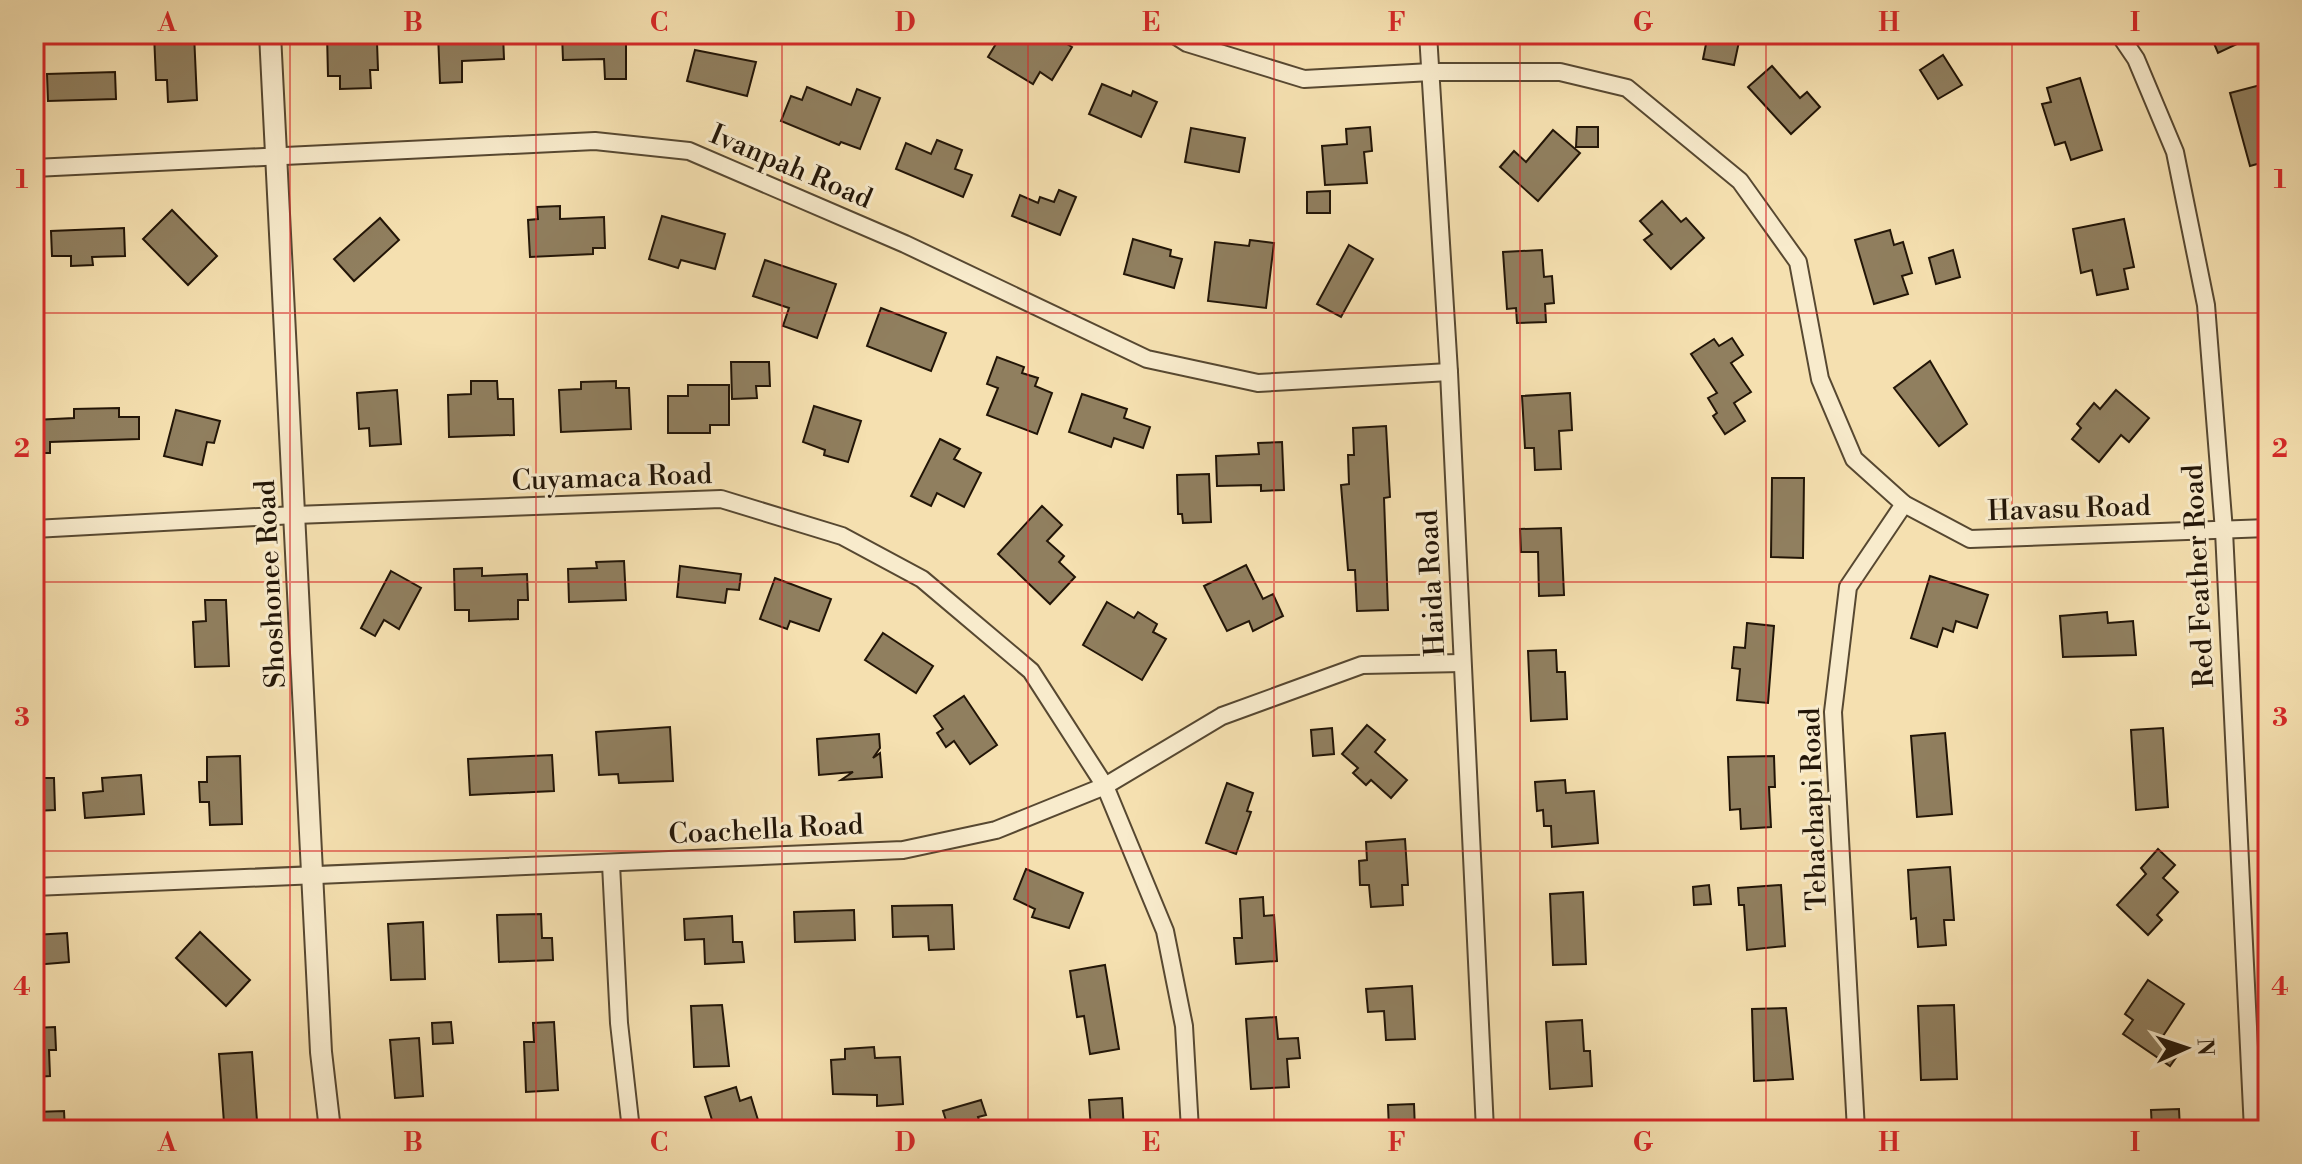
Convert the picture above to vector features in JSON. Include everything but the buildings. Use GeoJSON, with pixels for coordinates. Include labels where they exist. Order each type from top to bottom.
{"type":"FeatureCollection","features":[{"type":"Feature","properties":{"kind":"street","name":"Shoshonee Road"},"geometry":{"type":"LineString","coordinates":[[270,34],[321,1052],[330,1130]]}},
{"type":"Feature","properties":{"kind":"street","name":"Havasu Road"},"geometry":{"type":"LineString","coordinates":[[1173,34],[1187,43],[1304,79],[1431,72],[1560,72],[1627,88],[1740,181],[1798,262],[1820,379],[1854,459],[1904,504],[1970,539],[2268,528]]}},
{"type":"Feature","properties":{"kind":"street","name":"Haida Road"},"geometry":{"type":"LineString","coordinates":[[1428,34],[1449,372],[1485,1130]]}},
{"type":"Feature","properties":{"kind":"street","name":"Red Feather Road"},"geometry":{"type":"LineString","coordinates":[[2119,34],[2136,59],[2175,152],[2206,305],[2224,531],[2253,1130]]}},
{"type":"Feature","properties":{"kind":"street","name":"Ivanpah Road"},"geometry":{"type":"LineString","coordinates":[[34,168],[595,141],[689,151],[905,244],[1147,359],[1258,383],[1449,372]]}},
{"type":"Feature","properties":{"kind":"street","name":"Cuyamaca Road"},"geometry":{"type":"LineString","coordinates":[[34,529],[295,515],[721,499],[842,536],[922,579],[1031,671],[1105,786],[1165,931],[1184,1026],[1190,1130]]}},
{"type":"Feature","properties":{"kind":"street","name":"Tehachapi Road"},"geometry":{"type":"LineString","coordinates":[[1856,1130],[1833,712],[1848,587],[1904,504]]}},
{"type":"Feature","properties":{"kind":"street","name":"Coachella Road"},"geometry":{"type":"LineString","coordinates":[[34,887],[903,850],[996,830],[1105,786],[1222,716],[1362,665],[1462,663]]}},
{"type":"Feature","properties":{"kind":"street"},"geometry":{"type":"LineString","coordinates":[[611,864],[619,1023],[631,1130]]}}]}
